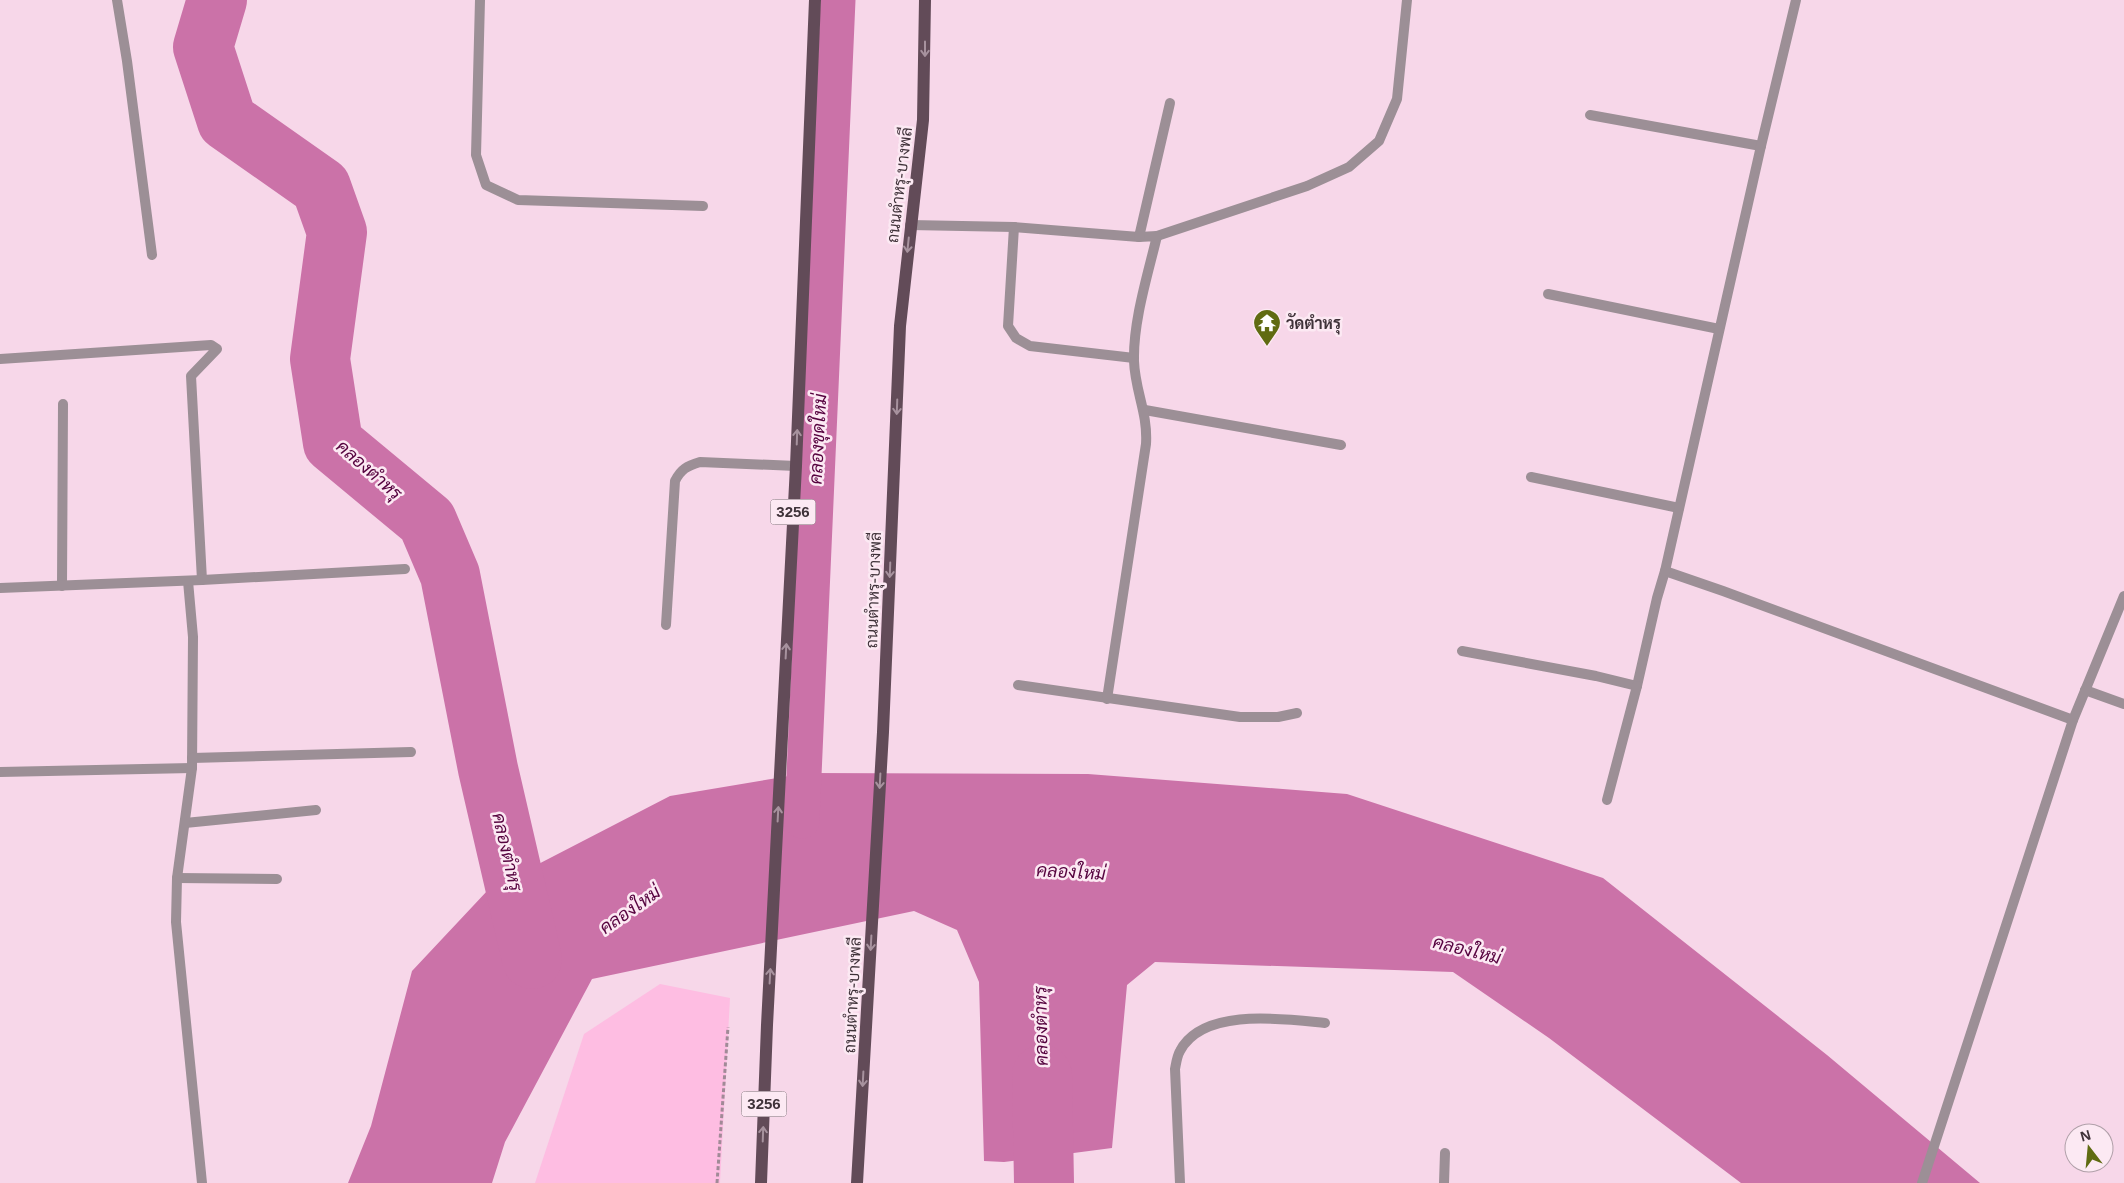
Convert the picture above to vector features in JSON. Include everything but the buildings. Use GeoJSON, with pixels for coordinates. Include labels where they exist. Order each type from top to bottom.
{"type":"FeatureCollection","features":[{"type":"Feature","properties":{"kind":"main road","name":"3256"},"geometry":{"type":"LineString","coordinates":[[761,1183],[767,1025],[796,466],[815,0]]}},
{"type":"Feature","properties":{"kind":"main road","name":"ถนนตำหรุ-บางพลี"},"geometry":{"type":"LineString","coordinates":[[857,1183],[883,732],[900,326],[910,225],[924,120],[925,0]]}},
{"type":"Feature","properties":{"kind":"street"},"geometry":{"type":"LineString","coordinates":[[117,0],[152,255]]}},
{"type":"Feature","properties":{"kind":"street"},"geometry":{"type":"LineString","coordinates":[[480,0],[476,155],[486,185],[518,200],[703,206]]}},
{"type":"Feature","properties":{"kind":"street"},"geometry":{"type":"LineString","coordinates":[[910,225],[1014,228],[1139,237],[1157,236],[1307,186],[1349,167],[1379,141],[1397,99],[1407,0]]}},
{"type":"Feature","properties":{"kind":"street"},"geometry":{"type":"LineString","coordinates":[[1607,800],[1665,571],[1796,0]]}},
{"type":"Feature","properties":{"kind":"street"},"geometry":{"type":"LineString","coordinates":[[1139,237],[1170,103]]}},
{"type":"Feature","properties":{"kind":"street"},"geometry":{"type":"LineString","coordinates":[[1590,115],[1761,146]]}},
{"type":"Feature","properties":{"kind":"street"},"geometry":{"type":"LineString","coordinates":[[1014,228],[1008,326],[1016,338],[1030,346],[1134,358]]}},
{"type":"Feature","properties":{"kind":"street"},"geometry":{"type":"LineString","coordinates":[[1107,699],[1146,444],[1145,410],[1136,380],[1134,358],[1144,290],[1157,236]]}},
{"type":"Feature","properties":{"kind":"street"},"geometry":{"type":"LineString","coordinates":[[1548,294],[1719,329]]}},
{"type":"Feature","properties":{"kind":"street"},"geometry":{"type":"LineString","coordinates":[[0,359],[211,345],[217,349],[191,376],[202,580]]}},
{"type":"Feature","properties":{"kind":"street"},"geometry":{"type":"LineString","coordinates":[[62,404],[62,586]]}},
{"type":"Feature","properties":{"kind":"street"},"geometry":{"type":"LineString","coordinates":[[1145,410],[1341,445]]}},
{"type":"Feature","properties":{"kind":"street"},"geometry":{"type":"LineString","coordinates":[[666,625],[675,481],[679,472],[686,466],[700,462],[796,466]]}},
{"type":"Feature","properties":{"kind":"street"},"geometry":{"type":"LineString","coordinates":[[1531,477],[1679,508]]}},
{"type":"Feature","properties":{"kind":"street"},"geometry":{"type":"LineString","coordinates":[[0,588],[188,581],[405,569]]}},
{"type":"Feature","properties":{"kind":"street"},"geometry":{"type":"LineString","coordinates":[[1665,571],[2073,720]]}},
{"type":"Feature","properties":{"kind":"street"},"geometry":{"type":"LineString","coordinates":[[188,581],[193,637],[192,763],[177,878],[176,922],[202,1183]]}},
{"type":"Feature","properties":{"kind":"street"},"geometry":{"type":"LineString","coordinates":[[1922,1183],[1943,1124],[2073,720],[2124,596]]}},
{"type":"Feature","properties":{"kind":"street"},"geometry":{"type":"LineString","coordinates":[[1462,651],[1596,676],[1637,686]]}},
{"type":"Feature","properties":{"kind":"street"},"geometry":{"type":"LineString","coordinates":[[1018,686],[1240,716],[1278,717],[1298,713]]}},
{"type":"Feature","properties":{"kind":"street"},"geometry":{"type":"LineString","coordinates":[[2085,690],[2124,704]]}},
{"type":"Feature","properties":{"kind":"street"},"geometry":{"type":"LineString","coordinates":[[0,772],[411,752]]}},
{"type":"Feature","properties":{"kind":"street"},"geometry":{"type":"LineString","coordinates":[[185,823],[316,810]]}},
{"type":"Feature","properties":{"kind":"street"},"geometry":{"type":"LineString","coordinates":[[177,878],[277,878]]}},
{"type":"Feature","properties":{"kind":"street"},"geometry":{"type":"LineString","coordinates":[[1180,1183],[1175,1069],[1179,1051],[1190,1038],[1202,1029],[1215,1025],[1258,1018],[1325,1023]]}},
{"type":"Feature","properties":{"kind":"street"},"geometry":{"type":"LineString","coordinates":[[1444,1183],[1446,1153]]}},
{"type":"Feature","properties":{"kind":"path"},"geometry":{"type":"LineString","coordinates":[[717,1183],[728,1027]]}},
{"type":"Feature","properties":{"kind":"shaded area"},"geometry":{"type":"Polygon","coordinates":[[[660,984],[730,998],[720,1183],[535,1183],[584,1034],[660,984]]]}},
{"type":"Feature","properties":{"kind":"water","name":"คลองใหม่"},"geometry":{"type":"Polygon","coordinates":[[[807,773],[1088,774],[1347,794],[1603,878],[1827,1055],[1980,1183],[1741,1183],[1549,1038],[1453,972],[1155,962],[1127,985],[1112,1148],[1004,1162],[984,1161],[979,982],[957,930],[914,911],[592,979],[505,1142],[492,1183],[348,1183],[371,1126],[412,971],[488,890],[670,796],[807,773]]]}},
{"type":"Feature","properties":{"kind":"waterway","name":"คลองตำหรุ"},"geometry":{"type":"LineString","coordinates":[[217,0],[203,47],[227,121],[321,187],[337,232],[320,359],[333,443],[427,521],[450,575],[488,769],[532,959]]}},
{"type":"Feature","properties":{"kind":"waterway","name":"คลองขุดใหม่"},"geometry":{"type":"LineString","coordinates":[[802,821],[838,0]]}},
{"type":"Feature","properties":{"kind":"waterway","name":"คลองตำหรุ"},"geometry":{"type":"LineString","coordinates":[[1042,1075],[1044,1183]]}},
{"type":"Feature","properties":{"kind":"place","name":"วัดตำหรุ"},"geometry":{"type":"Point","coordinates":[1267,347]}}]}
